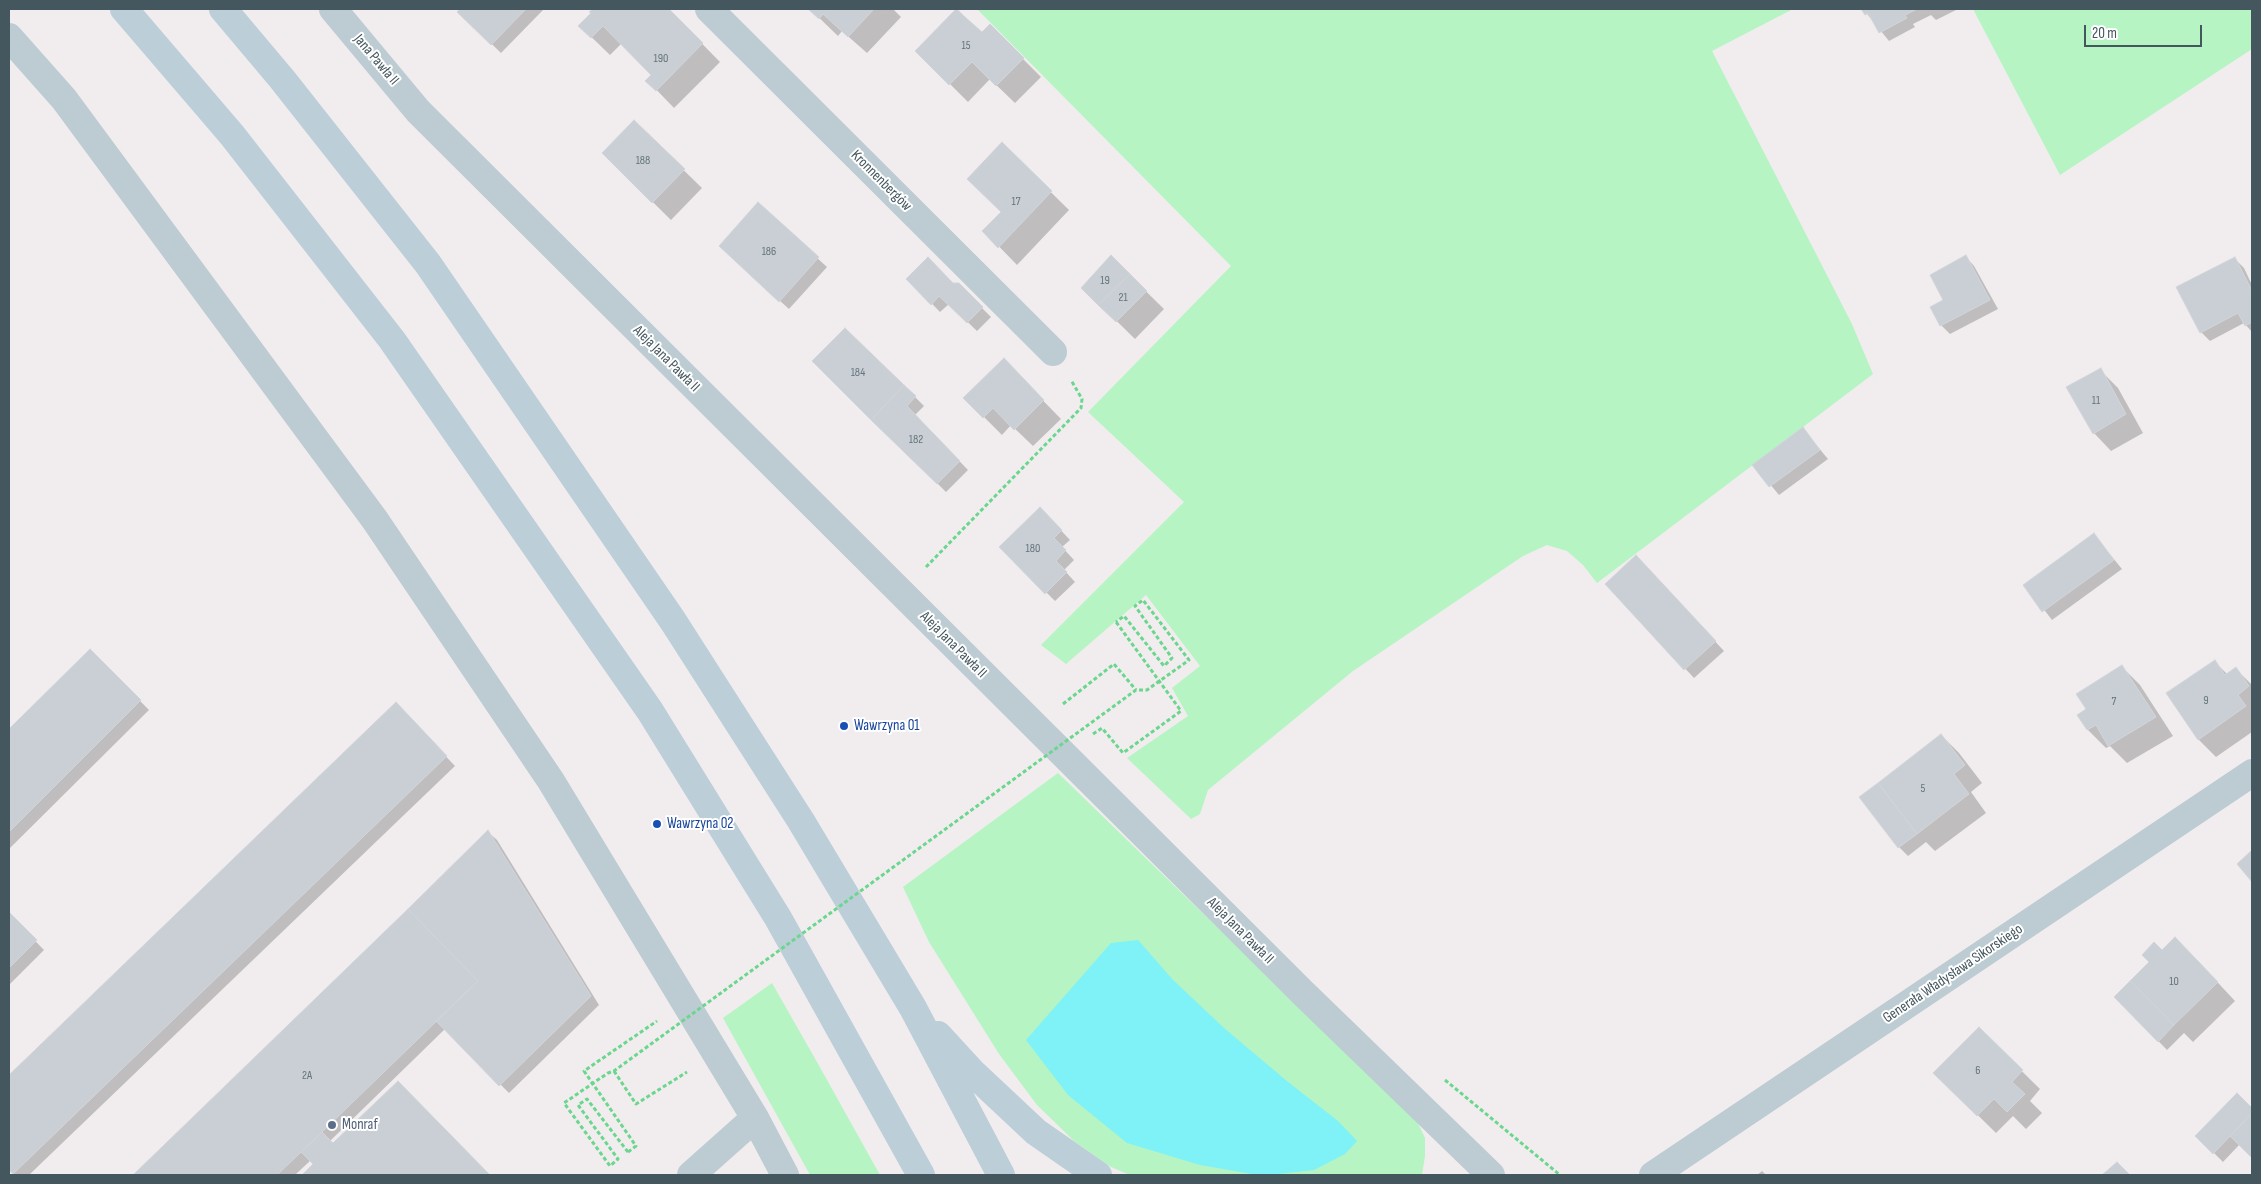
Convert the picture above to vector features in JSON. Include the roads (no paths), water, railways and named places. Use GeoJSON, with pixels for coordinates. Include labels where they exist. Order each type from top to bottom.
{"type":"FeatureCollection","features":[{"type":"Feature","properties":{"kind":"main road"},"geometry":{"type":"LineString","coordinates":[[124,9],[232,135],[392,340],[650,711],[778,918],[921,1175]]}},
{"type":"Feature","properties":{"kind":"main road"},"geometry":{"type":"LineString","coordinates":[[223,9],[282,79],[434,272],[673,621],[801,820],[913,1008],[1001,1175]]}},
{"type":"Feature","properties":{"kind":"main road"},"geometry":{"type":"LineString","coordinates":[[913,1008],[972,1072],[1036,1132],[1098,1175]]}},
{"type":"Feature","properties":{"kind":"street","name":"Jana Pawła II"},"geometry":{"type":"LineString","coordinates":[[333,9],[418,111]]}},
{"type":"Feature","properties":{"kind":"street","name":"Kronnenbergów"},"geometry":{"type":"LineString","coordinates":[[709,9],[1053,352]]}},
{"type":"Feature","properties":{"kind":"street"},"geometry":{"type":"LineString","coordinates":[[9,37],[64,99],[375,520],[551,780],[755,1118],[785,1175]]}},
{"type":"Feature","properties":{"kind":"street","name":"Aleja Jana Pawła II"},"geometry":{"type":"LineString","coordinates":[[418,111],[1296,986],[1491,1175]]}},
{"type":"Feature","properties":{"kind":"street","name":"Generała Władysława Sikorskiego"},"geometry":{"type":"LineString","coordinates":[[1653,1175],[2252,773]]}},
{"type":"Feature","properties":{"kind":"street"},"geometry":{"type":"LineString","coordinates":[[691,1175],[755,1118]]}},
{"type":"Feature","properties":{"kind":"water"},"geometry":{"type":"Polygon","coordinates":[[[1138,940],[1173,980],[1224,1028],[1338,1121],[1357,1141],[1345,1154],[1314,1170],[1269,1175],[1258,1175],[1200,1165],[1127,1143],[1068,1095],[1026,1040],[1111,943],[1138,940]]]}},
{"type":"Feature","properties":{"kind":"place","name":"Wawrzyna 01"},"geometry":{"type":"Point","coordinates":[844,726]}},
{"type":"Feature","properties":{"kind":"place","name":"Wawrzyna 02"},"geometry":{"type":"Point","coordinates":[657,824]}},
{"type":"Feature","properties":{"kind":"place","name":"Monraf"},"geometry":{"type":"Point","coordinates":[332,1125]}}]}
